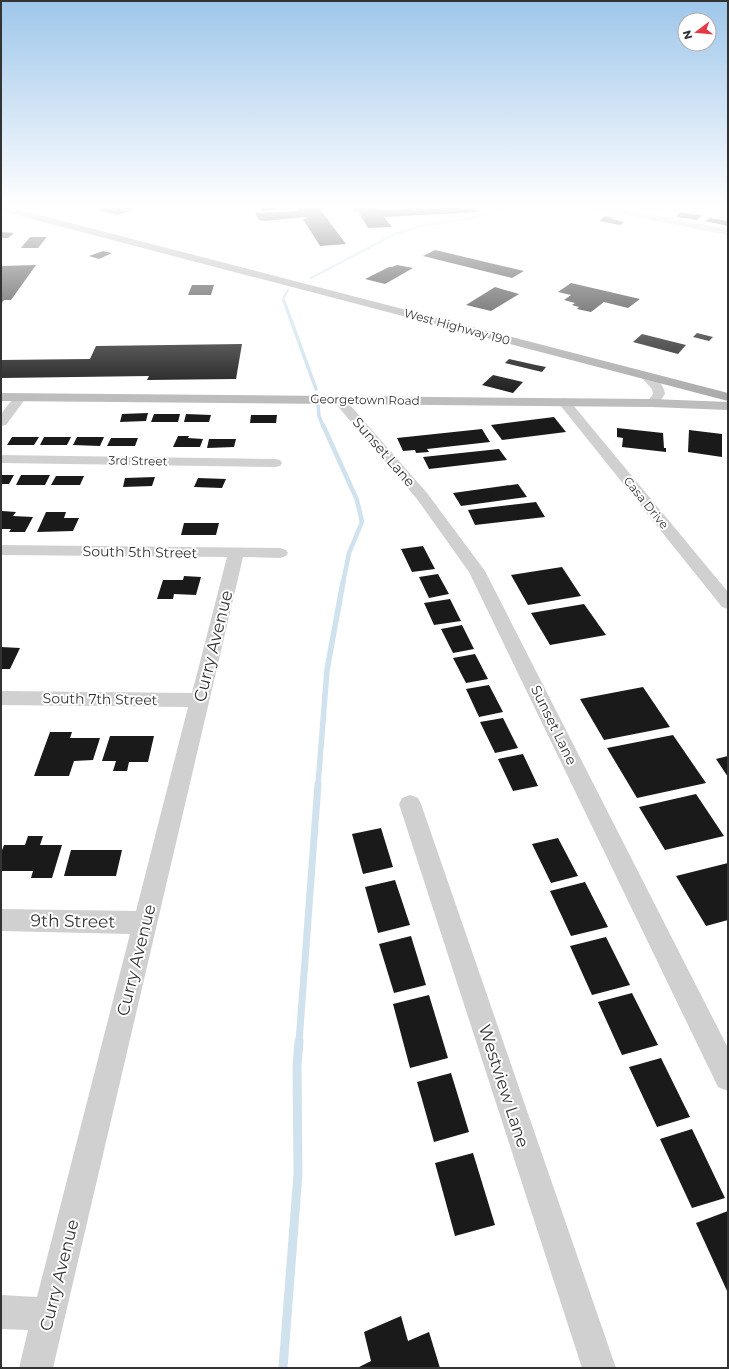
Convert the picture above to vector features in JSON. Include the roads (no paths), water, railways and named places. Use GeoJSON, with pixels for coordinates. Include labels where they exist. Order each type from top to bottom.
{"type":"FeatureCollection","features":[{"type":"Feature","properties":{"kind":"main road","name":"West Highway 190"},"geometry":{"type":"LineString","coordinates":[[235,269],[724,395]]}},
{"type":"Feature","properties":{"kind":"street"},"geometry":{"type":"LineString","coordinates":[[646,376],[658,388],[659,394],[652,404]]}},
{"type":"Feature","properties":{"kind":"street","name":"Georgetown Road"},"geometry":{"type":"LineString","coordinates":[[1,397],[564,402],[728,406]]}},
{"type":"Feature","properties":{"kind":"street"},"geometry":{"type":"LineString","coordinates":[[1,422],[20,398]]}},
{"type":"Feature","properties":{"kind":"street","name":"Sunset Lane"},"geometry":{"type":"LineString","coordinates":[[339,400],[422,496],[477,571],[728,1077]]}},
{"type":"Feature","properties":{"kind":"street","name":"Casa Drive"},"geometry":{"type":"LineString","coordinates":[[564,402],[728,603]]}},
{"type":"Feature","properties":{"kind":"street","name":"3rd Street"},"geometry":{"type":"LineString","coordinates":[[1,459],[275,464]]}},
{"type":"Feature","properties":{"kind":"street","name":"South 5th Street"},"geometry":{"type":"LineString","coordinates":[[1,550],[280,552]]}},
{"type":"Feature","properties":{"kind":"street","name":"Curry Avenue"},"geometry":{"type":"LineString","coordinates":[[36,1368],[236,552]]}},
{"type":"Feature","properties":{"kind":"street","name":"South 7th Street"},"geometry":{"type":"LineString","coordinates":[[1,698],[200,700]]}},
{"type":"Feature","properties":{"kind":"street","name":"Westview Lane"},"geometry":{"type":"LineString","coordinates":[[410,804],[599,1368]]}},
{"type":"Feature","properties":{"kind":"street","name":"9th Street"},"geometry":{"type":"LineString","coordinates":[[1,920],[145,922]]}},
{"type":"Feature","properties":{"kind":"street"},"geometry":{"type":"LineString","coordinates":[[1,1312],[49,1314]]}},
{"type":"Feature","properties":{"kind":"waterway"},"geometry":{"type":"LineString","coordinates":[[311,278],[328,269]]}},
{"type":"Feature","properties":{"kind":"waterway"},"geometry":{"type":"LineString","coordinates":[[284,302],[283,299],[288,290]]}},
{"type":"Feature","properties":{"kind":"waterway"},"geometry":{"type":"LineString","coordinates":[[284,301],[316,389]]}},
{"type":"Feature","properties":{"kind":"waterway"},"geometry":{"type":"LineString","coordinates":[[318,405],[319,416],[323,426]]}},
{"type":"Feature","properties":{"kind":"waterway"},"geometry":{"type":"LineString","coordinates":[[323,425],[357,500],[362,522],[349,553],[343,583]]}},
{"type":"Feature","properties":{"kind":"waterway"},"geometry":{"type":"LineString","coordinates":[[318,785],[327,670],[343,582]]}},
{"type":"Feature","properties":{"kind":"waterway"},"geometry":{"type":"LineString","coordinates":[[299,1042],[318,784]]}},
{"type":"Feature","properties":{"kind":"waterway"},"geometry":{"type":"LineString","coordinates":[[283,1368],[298,1174],[297,1066],[299,1041]]}}]}
